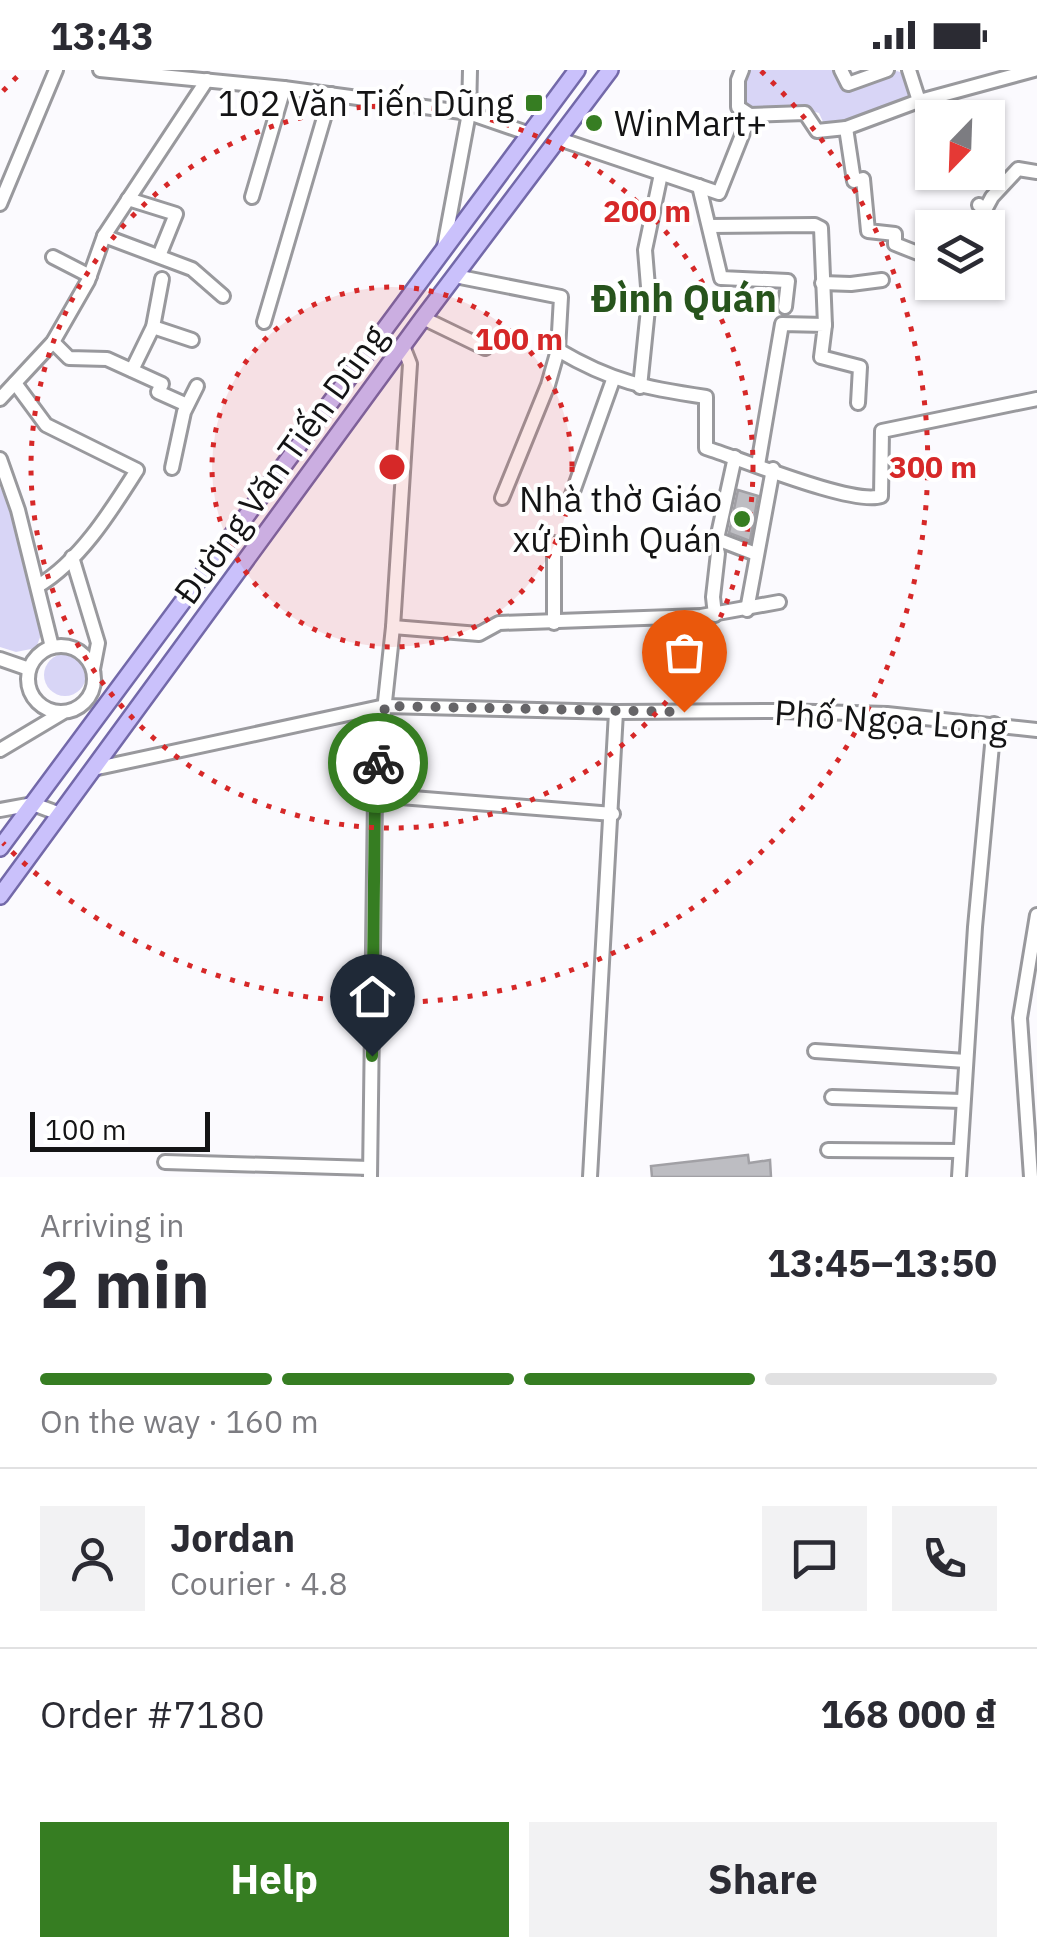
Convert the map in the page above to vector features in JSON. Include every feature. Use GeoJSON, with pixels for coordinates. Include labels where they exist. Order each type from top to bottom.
{"type":"FeatureCollection","features":[{"type":"Feature","properties":{"kind":"main road","name":"Đường Văn Tiến Dũng"},"geometry":{"type":"LineString","coordinates":[[0,848],[577,70]]}},
{"type":"Feature","properties":{"kind":"main road","name":"Đường Văn Tiến Dũng"},"geometry":{"type":"LineString","coordinates":[[0,896],[423,318],[610,70]]}},
{"type":"Feature","properties":{"kind":"street"},"geometry":{"type":"LineString","coordinates":[[0,204],[56,70]]}},
{"type":"Feature","properties":{"kind":"street"},"geometry":{"type":"LineString","coordinates":[[100,70],[284,88],[469,113],[530,134]]}},
{"type":"Feature","properties":{"kind":"street"},"geometry":{"type":"LineString","coordinates":[[444,250],[469,113],[470,70]]}},
{"type":"Feature","properties":{"kind":"street"},"geometry":{"type":"LineString","coordinates":[[742,70],[738,106],[750,115],[805,113],[817,131],[846,128],[915,103]]}},
{"type":"Feature","properties":{"kind":"street"},"geometry":{"type":"LineString","coordinates":[[841,70],[848,84],[888,70]]}},
{"type":"Feature","properties":{"kind":"street"},"geometry":{"type":"LineString","coordinates":[[909,70],[920,100]]}},
{"type":"Feature","properties":{"kind":"street"},"geometry":{"type":"LineString","coordinates":[[924,100],[1034,70]]}},
{"type":"Feature","properties":{"kind":"street"},"geometry":{"type":"LineString","coordinates":[[0,400],[53,342],[90,276],[104,236],[208,80]]}},
{"type":"Feature","properties":{"kind":"street"},"geometry":{"type":"LineString","coordinates":[[252,197],[284,88]]}},
{"type":"Feature","properties":{"kind":"street"},"geometry":{"type":"LineString","coordinates":[[264,322],[331,94]]}},
{"type":"Feature","properties":{"kind":"street"},"geometry":{"type":"LineString","coordinates":[[559,139],[719,193],[750,115]]}},
{"type":"Feature","properties":{"kind":"street"},"geometry":{"type":"LineString","coordinates":[[846,128],[854,181],[863,179],[868,231],[895,234],[895,244],[915,250]]}},
{"type":"Feature","properties":{"kind":"street"},"geometry":{"type":"LineString","coordinates":[[979,206],[985,210],[1018,169],[1037,172]]}},
{"type":"Feature","properties":{"kind":"street"},"geometry":{"type":"LineString","coordinates":[[640,388],[649,300],[645,250],[661,174]]}},
{"type":"Feature","properties":{"kind":"street"},"geometry":{"type":"LineString","coordinates":[[699,186],[721,278],[788,281],[785,306]]}},
{"type":"Feature","properties":{"kind":"street"},"geometry":{"type":"LineString","coordinates":[[128,199],[176,214],[159,256]]}},
{"type":"Feature","properties":{"kind":"street"},"geometry":{"type":"LineString","coordinates":[[708,226],[819,226],[825,325],[821,358],[860,367],[858,403]]}},
{"type":"Feature","properties":{"kind":"street"},"geometry":{"type":"LineString","coordinates":[[104,236],[192,269],[223,296]]}},
{"type":"Feature","properties":{"kind":"street"},"geometry":{"type":"LineString","coordinates":[[53,257],[90,276]]}},
{"type":"Feature","properties":{"kind":"street"},"geometry":{"type":"LineString","coordinates":[[455,276],[561,297],[558,350],[541,407],[502,498]]}},
{"type":"Feature","properties":{"kind":"street"},"geometry":{"type":"LineString","coordinates":[[132,370],[153,327],[162,279]]}},
{"type":"Feature","properties":{"kind":"street"},"geometry":{"type":"LineString","coordinates":[[822,283],[882,280]]}},
{"type":"Feature","properties":{"kind":"street"},"geometry":{"type":"LineString","coordinates":[[423,318],[485,348]]}},
{"type":"Feature","properties":{"kind":"street"},"geometry":{"type":"LineString","coordinates":[[758,465],[782,324],[825,325]]}},
{"type":"Feature","properties":{"kind":"street"},"geometry":{"type":"LineString","coordinates":[[153,327],[192,340]]}},
{"type":"Feature","properties":{"kind":"street"},"geometry":{"type":"LineString","coordinates":[[53,342],[69,358],[107,358],[162,384],[158,392],[187,405]]}},
{"type":"Feature","properties":{"kind":"street"},"geometry":{"type":"LineString","coordinates":[[165,1162],[370,1173],[375,795],[393,626],[410,364],[403,346]]}},
{"type":"Feature","properties":{"kind":"street"},"geometry":{"type":"LineString","coordinates":[[558,350],[613,380],[640,388],[706,397],[704,446],[836,492],[880,499],[882,431],[1037,399]]}},
{"type":"Feature","properties":{"kind":"street"},"geometry":{"type":"LineString","coordinates":[[570,500],[613,380]]}},
{"type":"Feature","properties":{"kind":"street"},"geometry":{"type":"LineString","coordinates":[[15,383],[46,426],[137,470],[120,498],[57,575],[38,586]]}},
{"type":"Feature","properties":{"kind":"street"},"geometry":{"type":"LineString","coordinates":[[172,468],[187,405],[196,386]]}},
{"type":"Feature","properties":{"kind":"street"},"geometry":{"type":"LineString","coordinates":[[735,458],[717,539],[756,554]]}},
{"type":"Feature","properties":{"kind":"street"},"geometry":{"type":"LineString","coordinates":[[0,459],[18,510],[52,647]]}},
{"type":"Feature","properties":{"kind":"street"},"geometry":{"type":"LineString","coordinates":[[747,610],[773,470]]}},
{"type":"Feature","properties":{"kind":"street"},"geometry":{"type":"LineString","coordinates":[[554,543],[554,623]]}},
{"type":"Feature","properties":{"kind":"street"},"geometry":{"type":"LineString","coordinates":[[715,615],[718,552]]}},
{"type":"Feature","properties":{"kind":"street"},"geometry":{"type":"LineString","coordinates":[[72,557],[98,643],[95,682],[84,705],[90,727]]}},
{"type":"Feature","properties":{"kind":"street"},"geometry":{"type":"LineString","coordinates":[[393,626],[479,634],[499,624],[715,615],[779,602]]}},
{"type":"Feature","properties":{"kind":"street"},"geometry":{"type":"LineString","coordinates":[[62,713],[46,710],[34,700],[28,685],[34,659],[52,647],[65,646],[77,650],[93,670]]}},
{"type":"Feature","properties":{"kind":"street"},"geometry":{"type":"LineString","coordinates":[[0,659],[29,669]]}},
{"type":"Feature","properties":{"kind":"street"},"geometry":{"type":"LineString","coordinates":[[0,750],[62,713],[84,705]]}},
{"type":"Feature","properties":{"kind":"street","name":"Phố Ngọa Long"},"geometry":{"type":"LineString","coordinates":[[93,769],[385,706],[869,713],[1037,730]]}},
{"type":"Feature","properties":{"kind":"street"},"geometry":{"type":"LineString","coordinates":[[590,1177],[616,712]]}},
{"type":"Feature","properties":{"kind":"street"},"geometry":{"type":"LineString","coordinates":[[959,1177],[994,724]]}},
{"type":"Feature","properties":{"kind":"street"},"geometry":{"type":"LineString","coordinates":[[375,795],[613,814]]}},
{"type":"Feature","properties":{"kind":"street"},"geometry":{"type":"LineString","coordinates":[[0,810],[33,804],[60,814]]}},
{"type":"Feature","properties":{"kind":"street"},"geometry":{"type":"LineString","coordinates":[[1031,1177],[1031,1097],[1021,1072],[1022,1004],[1037,915]]}},
{"type":"Feature","properties":{"kind":"street"},"geometry":{"type":"LineString","coordinates":[[1022,1004],[1037,1006]]}},
{"type":"Feature","properties":{"kind":"street"},"geometry":{"type":"LineString","coordinates":[[815,1051],[966,1061]]}},
{"type":"Feature","properties":{"kind":"street"},"geometry":{"type":"LineString","coordinates":[[832,1097],[962,1102]]}},
{"type":"Feature","properties":{"kind":"street"},"geometry":{"type":"LineString","coordinates":[[828,1150],[960,1151]]}},
{"type":"Feature","properties":{"kind":"water"},"geometry":{"type":"Polygon","coordinates":[[[745,70],[835,70],[845,89],[872,83],[897,71],[905,74],[910,87],[909,102],[824,124],[819,113],[800,108],[751,108],[744,101],[745,70]]]}},
{"type":"Feature","properties":{"kind":"water"},"geometry":{"type":"Polygon","coordinates":[[[0,487],[13,514],[42,632],[36,648],[16,652],[0,647],[0,487]]]}},
{"type":"Feature","properties":{"kind":"water"},"geometry":{"type":"Polygon","coordinates":[[[65,654],[80,660],[86,675],[80,690],[65,696],[50,690],[44,675],[50,660],[65,654]]]}},
{"type":"Feature","properties":{"kind":"building","name":"Nhà thờ Giáo xứ Đình Quán"},"geometry":{"type":"Polygon","coordinates":[[[738,490],[758,496],[750,541],[729,533],[738,490]]]}},
{"type":"Feature","properties":{"kind":"building"},"geometry":{"type":"Polygon","coordinates":[[[748,1155],[749,1163],[770,1160],[771,1177],[652,1177],[651,1166],[748,1155]]]}},
{"type":"Feature","properties":{"kind":"way so far"},"geometry":{"type":"LineString","coordinates":[[378,763],[385,706],[684,712]]}},
{"type":"Feature","properties":{"kind":"place","name":"102 Văn Tiến Dũng"},"geometry":{"type":"Point","coordinates":[534,103]}},
{"type":"Feature","properties":{"kind":"place","name":"WinMart+"},"geometry":{"type":"Point","coordinates":[594,123]}},
{"type":"Feature","properties":{"kind":"place","name":"Nhà thờ Giáo xứ Đình Quán"},"geometry":{"type":"Point","coordinates":[742,519]}},
{"type":"Feature","properties":{"kind":"district","name":"Đình Quán"},"geometry":{"type":"Point","coordinates":[684,297]}},
{"type":"Feature","properties":{"kind":"route"},"geometry":{"type":"LineString","coordinates":[[372,1056],[378,763]]}}]}
